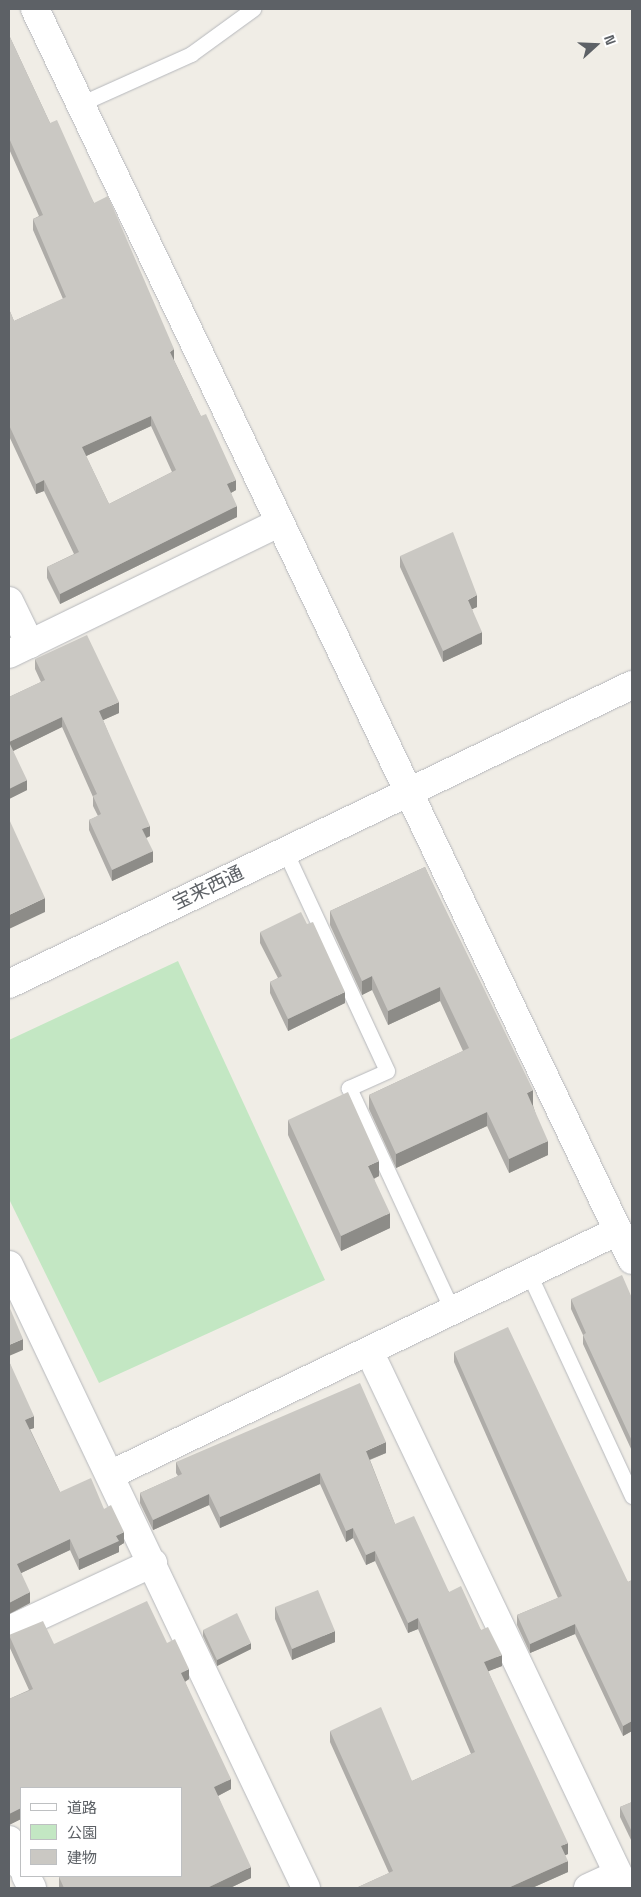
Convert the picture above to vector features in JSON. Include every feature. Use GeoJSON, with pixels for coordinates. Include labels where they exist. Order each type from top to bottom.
{"type":"FeatureCollection","features":[{"type":"Feature","properties":{"kind":"street"},"geometry":{"type":"LineString","coordinates":[[35,9],[407,793],[632,1260]]}},
{"type":"Feature","properties":{"kind":"street"},"geometry":{"type":"LineString","coordinates":[[9,601],[19,649],[279,523]]}},
{"type":"Feature","properties":{"kind":"street","name":"宝来西通"},"geometry":{"type":"LineString","coordinates":[[9,984],[632,685]]}},
{"type":"Feature","properties":{"kind":"street"},"geometry":{"type":"LineString","coordinates":[[110,1474],[618,1231]]}},
{"type":"Feature","properties":{"kind":"street"},"geometry":{"type":"LineString","coordinates":[[9,1265],[153,1563],[306,1888]]}},
{"type":"Feature","properties":{"kind":"street"},"geometry":{"type":"LineString","coordinates":[[369,1351],[622,1881],[588,1888]]}},
{"type":"Feature","properties":{"kind":"street"},"geometry":{"type":"LineString","coordinates":[[9,1630],[153,1563]]}},
{"type":"Feature","properties":{"kind":"street"},"geometry":{"type":"LineString","coordinates":[[9,1840],[20,1864]]}},
{"type":"Feature","properties":{"kind":"lane"},"geometry":{"type":"LineString","coordinates":[[80,104],[191,54],[253,9]]}},
{"type":"Feature","properties":{"kind":"lane"},"geometry":{"type":"LineString","coordinates":[[285,851],[387,1071],[350,1088],[452,1310]]}},
{"type":"Feature","properties":{"kind":"lane"},"geometry":{"type":"LineString","coordinates":[[529,1274],[632,1496]]}},
{"type":"Feature","properties":{"kind":"green space"},"geometry":{"type":"Polygon","coordinates":[[[178,961],[325,1280],[99,1383],[9,1199],[9,1040],[178,961]]]}},
{"type":"Feature","properties":{"kind":"building"},"geometry":{"type":"Polygon","coordinates":[[[9,35],[50,123],[57,120],[94,203],[108,196],[174,349],[170,352],[201,416],[206,414],[236,480],[227,484],[237,506],[60,594],[47,567],[79,552],[44,480],[36,484],[9,425],[9,309],[14,321],[66,297],[33,219],[43,215],[9,138],[9,35]],[[151,416],[82,447],[109,504],[176,470],[151,416]]]}},
{"type":"Feature","properties":{"kind":"building"},"geometry":{"type":"Polygon","coordinates":[[[453,532],[477,595],[468,600],[482,632],[443,651],[400,556],[453,532]]]}},
{"type":"Feature","properties":{"kind":"building"},"geometry":{"type":"Polygon","coordinates":[[[87,635],[119,702],[99,711],[150,826],[142,829],[153,851],[112,870],[89,820],[101,814],[93,796],[97,794],[62,717],[9,742],[9,697],[45,680],[35,659],[87,635]]]}},
{"type":"Feature","properties":{"kind":"building"},"geometry":{"type":"Polygon","coordinates":[[[9,742],[27,780],[9,789],[9,742]]]}},
{"type":"Feature","properties":{"kind":"building"},"geometry":{"type":"Polygon","coordinates":[[[9,819],[45,898],[9,915],[9,819]]]}},
{"type":"Feature","properties":{"kind":"building"},"geometry":{"type":"Polygon","coordinates":[[[425,867],[533,1090],[527,1093],[548,1141],[509,1159],[487,1112],[396,1154],[369,1095],[469,1048],[440,987],[388,1011],[372,976],[362,981],[330,911],[425,867]]]}},
{"type":"Feature","properties":{"kind":"building"},"geometry":{"type":"Polygon","coordinates":[[[301,912],[307,924],[313,922],[345,992],[288,1019],[270,982],[282,976],[260,932],[301,912]]]}},
{"type":"Feature","properties":{"kind":"building"},"geometry":{"type":"Polygon","coordinates":[[[348,1092],[379,1161],[368,1166],[390,1213],[341,1236],[288,1120],[348,1092]]]}},
{"type":"Feature","properties":{"kind":"building"},"geometry":{"type":"Polygon","coordinates":[[[622,1275],[632,1298],[632,1441],[583,1335],[586,1333],[571,1299],[622,1275]]]}},
{"type":"Feature","properties":{"kind":"building"},"geometry":{"type":"Polygon","coordinates":[[[9,1306],[23,1339],[9,1345],[9,1306]]]}},
{"type":"Feature","properties":{"kind":"building"},"geometry":{"type":"Polygon","coordinates":[[[508,1327],[628,1582],[632,1580],[632,1721],[623,1726],[575,1624],[530,1644],[517,1615],[562,1596],[454,1352],[508,1327]]]}},
{"type":"Feature","properties":{"kind":"building"},"geometry":{"type":"Polygon","coordinates":[[[9,1361],[34,1416],[25,1420],[60,1492],[91,1478],[104,1509],[111,1505],[124,1532],[116,1536],[119,1541],[79,1559],[70,1539],[17,1564],[30,1592],[9,1603],[9,1361]]]}},
{"type":"Feature","properties":{"kind":"building"},"geometry":{"type":"Polygon","coordinates":[[[360,1383],[386,1442],[366,1451],[395,1524],[414,1516],[449,1592],[461,1586],[481,1630],[488,1627],[502,1655],[484,1662],[568,1843],[561,1846],[568,1861],[508,1888],[356,1888],[393,1871],[330,1731],[381,1707],[412,1781],[475,1752],[418,1618],[408,1623],[375,1551],[366,1555],[353,1528],[346,1531],[320,1473],[220,1517],[209,1494],[153,1520],[140,1493],[182,1474],[176,1462],[360,1383]]]}},
{"type":"Feature","properties":{"kind":"building"},"geometry":{"type":"Polygon","coordinates":[[[318,1590],[335,1631],[292,1649],[275,1607],[318,1590]]]}},
{"type":"Feature","properties":{"kind":"building"},"geometry":{"type":"Polygon","coordinates":[[[147,1601],[167,1643],[175,1639],[189,1669],[181,1673],[231,1779],[214,1787],[251,1867],[207,1888],[64,1888],[59,1877],[182,1877],[182,1787],[20,1787],[20,1808],[9,1814],[9,1699],[33,1689],[9,1635],[43,1621],[54,1644],[147,1601]]]}},
{"type":"Feature","properties":{"kind":"building"},"geometry":{"type":"Polygon","coordinates":[[[237,1613],[251,1643],[217,1660],[203,1630],[237,1613]]]}},
{"type":"Feature","properties":{"kind":"building"},"geometry":{"type":"Polygon","coordinates":[[[632,1802],[632,1832],[620,1807],[632,1802]]]}}]}
